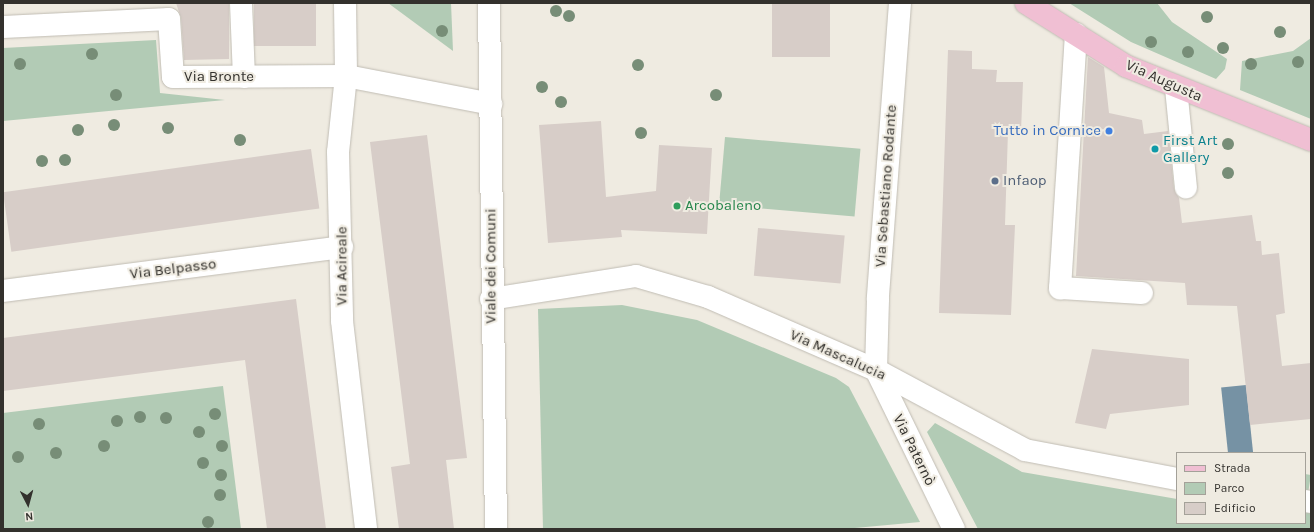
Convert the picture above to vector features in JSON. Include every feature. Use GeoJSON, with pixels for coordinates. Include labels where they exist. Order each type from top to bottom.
{"type":"FeatureCollection","features":[{"type":"Feature","properties":{"kind":"main road","name":"Via Augusta"},"geometry":{"type":"LineString","coordinates":[[1026,3],[1126,66],[1176,88],[1311,140]]}},
{"type":"Feature","properties":{"kind":"street"},"geometry":{"type":"LineString","coordinates":[[240,3],[244,77]]}},
{"type":"Feature","properties":{"kind":"street","name":"Via Acireale"},"geometry":{"type":"LineString","coordinates":[[345,3],[346,76],[338,152],[342,247],[342,321],[366,529]]}},
{"type":"Feature","properties":{"kind":"street","name":"Viale dei Comuni"},"geometry":{"type":"LineString","coordinates":[[489,3],[491,104],[491,299],[496,529]]}},
{"type":"Feature","properties":{"kind":"street","name":"Via Sebastiano Rodante"},"geometry":{"type":"LineString","coordinates":[[876,370],[878,299],[900,3]]}},
{"type":"Feature","properties":{"kind":"street","name":"Via Bronte"},"geometry":{"type":"LineString","coordinates":[[3,27],[169,11],[173,77],[346,76],[491,104]]}},
{"type":"Feature","properties":{"kind":"street"},"geometry":{"type":"LineString","coordinates":[[1076,34],[1060,288],[1142,293]]}},
{"type":"Feature","properties":{"kind":"street"},"geometry":{"type":"LineString","coordinates":[[1176,88],[1186,188]]}},
{"type":"Feature","properties":{"kind":"street","name":"Via Belpasso"},"geometry":{"type":"LineString","coordinates":[[3,291],[342,247]]}},
{"type":"Feature","properties":{"kind":"street","name":"Via Mascalucia"},"geometry":{"type":"LineString","coordinates":[[491,299],[636,276],[708,297],[876,370],[1025,450],[1176,479]]}},
{"type":"Feature","properties":{"kind":"street","name":"Via Paternò"},"geometry":{"type":"LineString","coordinates":[[876,370],[954,529]]}},
{"type":"Feature","properties":{"kind":"green space"},"geometry":{"type":"Polygon","coordinates":[[[388,3],[451,3],[453,51],[388,3]]]}},
{"type":"Feature","properties":{"kind":"green space"},"geometry":{"type":"Polygon","coordinates":[[[1069,3],[1157,3],[1172,22],[1227,59],[1225,69],[1216,79],[1131,42],[1069,3]]]}},
{"type":"Feature","properties":{"kind":"green space"},"geometry":{"type":"Polygon","coordinates":[[[1311,38],[1311,119],[1240,90],[1242,61],[1293,51],[1311,38]]]}},
{"type":"Feature","properties":{"kind":"green space"},"geometry":{"type":"Polygon","coordinates":[[[156,40],[160,93],[225,100],[3,121],[3,48],[156,40]]]}},
{"type":"Feature","properties":{"kind":"green space"},"geometry":{"type":"Polygon","coordinates":[[[725,137],[860,149],[855,217],[719,205],[725,137]]]}},
{"type":"Feature","properties":{"kind":"green space"},"geometry":{"type":"Polygon","coordinates":[[[622,305],[697,320],[836,378],[849,387],[920,522],[844,529],[543,529],[538,309],[622,305]]]}},
{"type":"Feature","properties":{"kind":"green space"},"geometry":{"type":"Polygon","coordinates":[[[223,386],[241,529],[3,529],[3,413],[223,386]]]}},
{"type":"Feature","properties":{"kind":"green space"},"geometry":{"type":"Polygon","coordinates":[[[935,423],[1022,472],[1176,499],[1176,524],[1306,524],[1306,512],[1311,512],[1311,529],[978,529],[927,432],[935,423]]]}},
{"type":"Feature","properties":{"kind":"green space"},"geometry":{"type":"Polygon","coordinates":[[[1306,474],[1311,475],[1308,493],[1306,492],[1306,474]]]}},
{"type":"Feature","properties":{"kind":"water"},"geometry":{"type":"Polygon","coordinates":[[[1246,385],[1253,452],[1228,452],[1221,388],[1246,385]]]}},
{"type":"Feature","properties":{"kind":"building"},"geometry":{"type":"Polygon","coordinates":[[[176,3],[229,3],[229,59],[184,60],[181,18],[176,3]]]}},
{"type":"Feature","properties":{"kind":"building"},"geometry":{"type":"Polygon","coordinates":[[[254,3],[316,3],[316,46],[254,46],[254,3]]]}},
{"type":"Feature","properties":{"kind":"building"},"geometry":{"type":"Polygon","coordinates":[[[772,3],[830,3],[830,57],[772,57],[772,3]]]}},
{"type":"Feature","properties":{"kind":"building"},"geometry":{"type":"Polygon","coordinates":[[[948,50],[972,51],[972,69],[997,70],[996,82],[1023,82],[1021,131],[1008,131],[1005,225],[1015,225],[1011,315],[939,313],[948,50]]]}},
{"type":"Feature","properties":{"kind":"building"},"geometry":{"type":"Polygon","coordinates":[[[1088,57],[1104,67],[1109,113],[1142,120],[1144,134],[1168,131],[1174,189],[1179,198],[1182,223],[1252,215],[1256,241],[1261,241],[1262,255],[1279,253],[1285,313],[1276,315],[1282,366],[1311,363],[1311,419],[1250,425],[1237,306],[1187,305],[1185,283],[1076,276],[1088,57]]]}},
{"type":"Feature","properties":{"kind":"building"},"geometry":{"type":"Polygon","coordinates":[[[601,121],[606,197],[656,191],[659,145],[712,148],[707,234],[621,230],[622,237],[548,243],[539,125],[601,121]]]}},
{"type":"Feature","properties":{"kind":"building"},"geometry":{"type":"Polygon","coordinates":[[[427,135],[467,458],[446,460],[454,529],[399,529],[391,467],[410,464],[370,142],[427,135]]]}},
{"type":"Feature","properties":{"kind":"building"},"geometry":{"type":"Polygon","coordinates":[[[311,149],[319,208],[11,252],[3,192],[311,149]]]}},
{"type":"Feature","properties":{"kind":"building"},"geometry":{"type":"Polygon","coordinates":[[[758,228],[845,236],[840,283],[754,276],[758,228]]]}},
{"type":"Feature","properties":{"kind":"building"},"geometry":{"type":"Polygon","coordinates":[[[296,299],[326,529],[267,529],[245,360],[3,391],[3,338],[296,299]]]}},
{"type":"Feature","properties":{"kind":"building"},"geometry":{"type":"Polygon","coordinates":[[[1092,349],[1189,359],[1189,405],[1110,414],[1106,429],[1075,423],[1092,349]]]}},
{"type":"Feature","properties":{"kind":"place","name":"Tutto in Cornice"},"geometry":{"type":"Point","coordinates":[1109,131]}},
{"type":"Feature","properties":{"kind":"place","name":"First Art Gallery"},"geometry":{"type":"Point","coordinates":[1155,149]}},
{"type":"Feature","properties":{"kind":"place","name":"Infaop"},"geometry":{"type":"Point","coordinates":[995,181]}},
{"type":"Feature","properties":{"kind":"place","name":"Arcobaleno"},"geometry":{"type":"Point","coordinates":[677,206]}}]}
